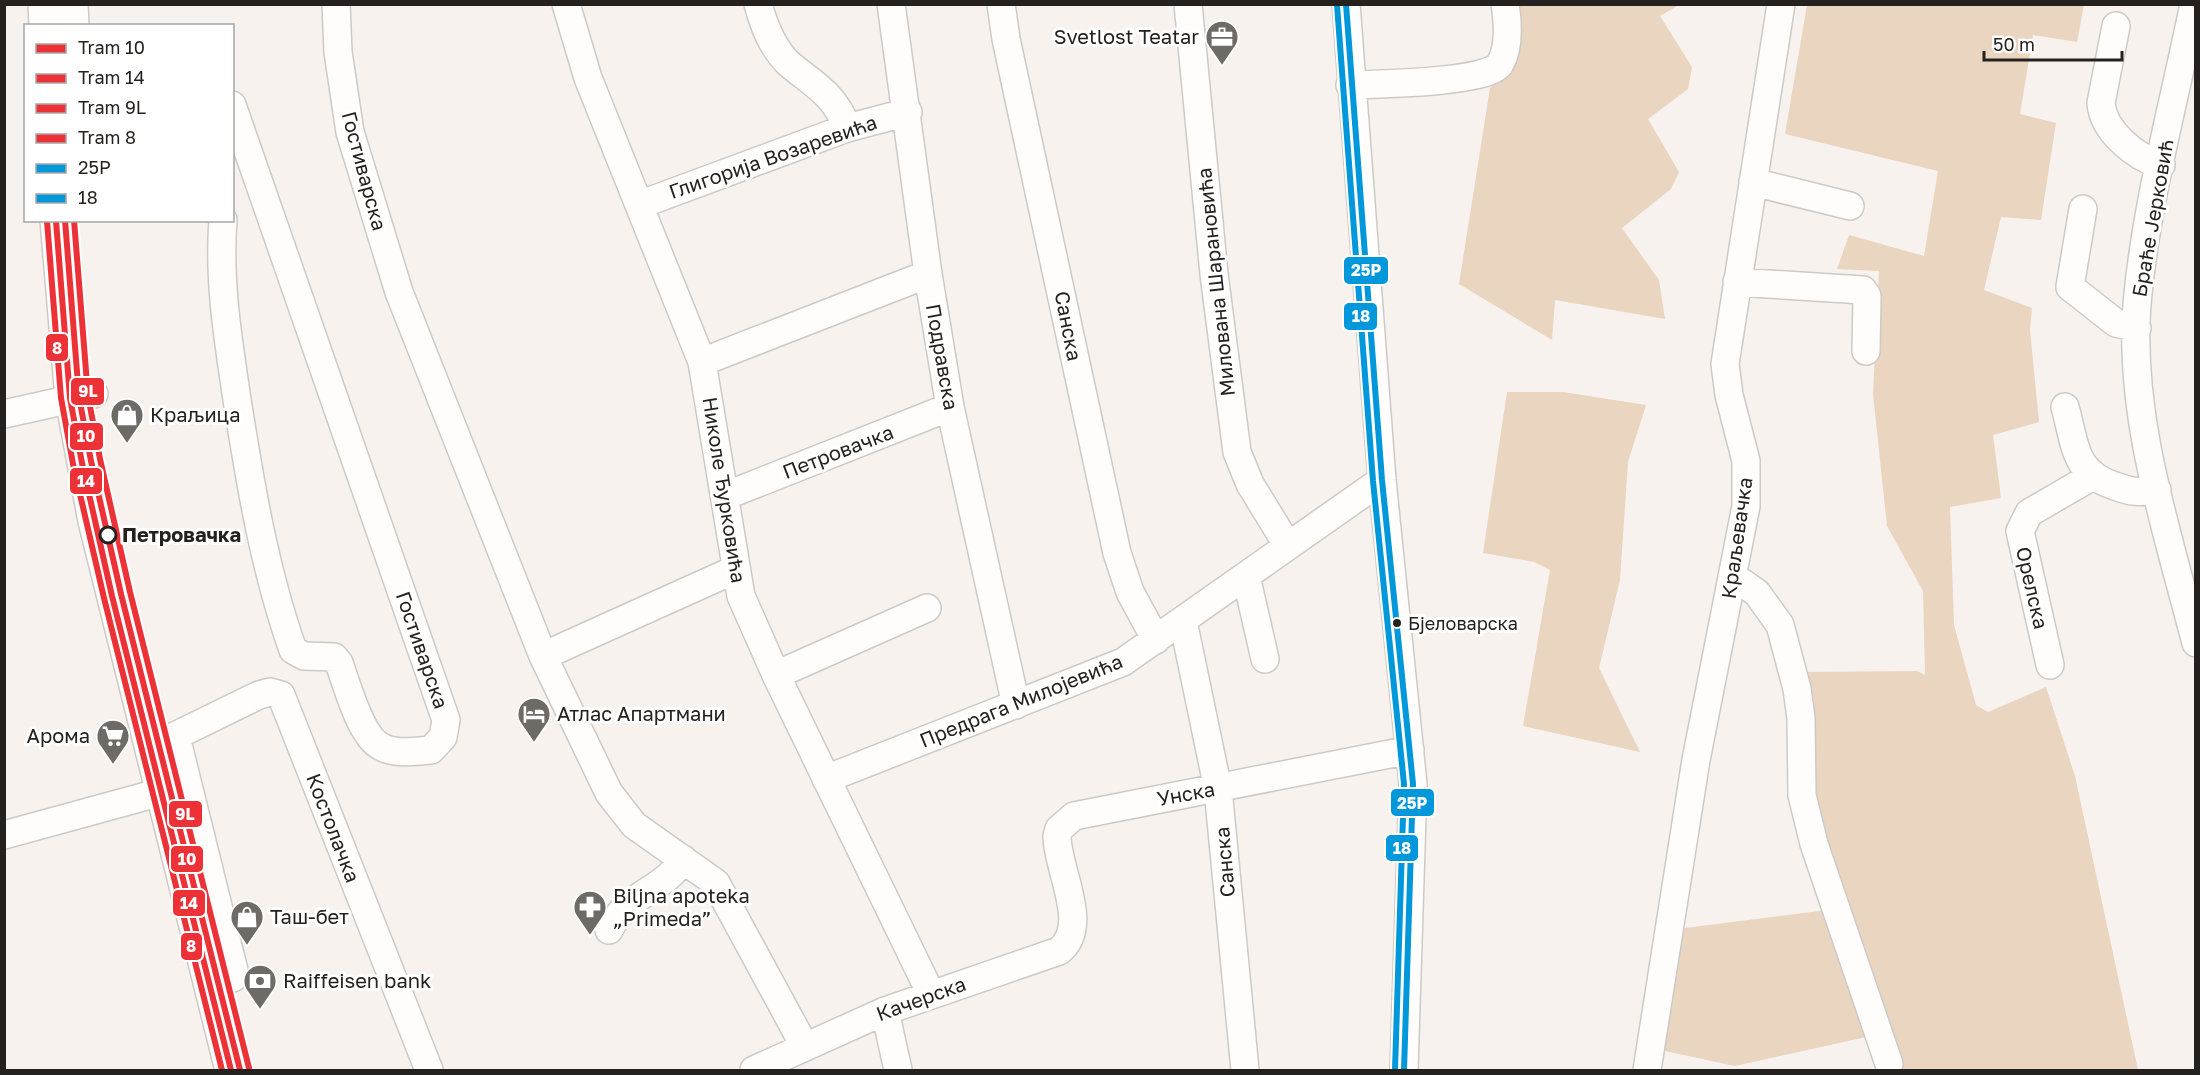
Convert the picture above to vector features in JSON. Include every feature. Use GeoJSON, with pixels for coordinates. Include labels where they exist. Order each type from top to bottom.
{"type":"FeatureCollection","features":[{"type":"Feature","properties":{"kind":"main road"},"geometry":{"type":"LineString","coordinates":[[45,4],[46,24]]}},
{"type":"Feature","properties":{"kind":"main road"},"geometry":{"type":"LineString","coordinates":[[71,4],[72,24]]}},
{"type":"Feature","properties":{"kind":"main road"},"geometry":{"type":"LineString","coordinates":[[57,222],[83,396],[95,521],[254,1071]]}},
{"type":"Feature","properties":{"kind":"main road"},"geometry":{"type":"LineString","coordinates":[[80,222],[83,396],[173,737],[174,788],[232,1071]]}},
{"type":"Feature","properties":{"kind":"street","name":"Гостиварска"},"geometry":{"type":"LineString","coordinates":[[336,4],[338,52],[350,132],[399,292],[543,656],[609,793],[634,825],[713,880],[719,887],[805,1047]]}},
{"type":"Feature","properties":{"kind":"street","name":"Николе Ђурковића"},"geometry":{"type":"LineString","coordinates":[[566,4],[588,78],[702,362],[725,496],[734,570],[741,596],[776,675],[931,994]]}},
{"type":"Feature","properties":{"kind":"street"},"geometry":{"type":"LineString","coordinates":[[758,4],[772,43],[788,62],[833,100],[840,109],[847,128]]}},
{"type":"Feature","properties":{"kind":"street","name":"Подравска"},"geometry":{"type":"LineString","coordinates":[[891,4],[908,112],[928,274],[950,407],[1016,705]]}},
{"type":"Feature","properties":{"kind":"street","name":"Санска"},"geometry":{"type":"LineString","coordinates":[[1001,4],[1005,39],[1117,553],[1130,592],[1156,640]]}},
{"type":"Feature","properties":{"kind":"street","name":"Милована Шарановића"},"geometry":{"type":"LineString","coordinates":[[1188,4],[1212,252],[1237,452],[1250,484],[1288,546]]}},
{"type":"Feature","properties":{"kind":"street"},"geometry":{"type":"LineString","coordinates":[[1346,4],[1350,85],[1382,480],[1410,750],[1413,807],[1404,1071]]}},
{"type":"Feature","properties":{"kind":"street"},"geometry":{"type":"LineString","coordinates":[[1350,85],[1452,79],[1490,72],[1499,64],[1505,48],[1507,33],[1505,4]]}},
{"type":"Feature","properties":{"kind":"street","name":"Краљевачка"},"geometry":{"type":"LineString","coordinates":[[1647,1071],[1696,760],[1732,581],[1747,482],[1741,438],[1729,395],[1725,364],[1781,4]]}},
{"type":"Feature","properties":{"kind":"street","name":"Браће Јерковић"},"geometry":{"type":"LineString","coordinates":[[2194,4],[2144,252],[2137,328],[2140,394],[2146,445],[2196,643]]}},
{"type":"Feature","properties":{"kind":"street"},"geometry":{"type":"LineString","coordinates":[[2116,26],[2101,103],[2102,113],[2105,122],[2140,158],[2161,165]]}},
{"type":"Feature","properties":{"kind":"street","name":"Глигорија Возаревића"},"geometry":{"type":"LineString","coordinates":[[639,205],[847,128],[908,112]]}},
{"type":"Feature","properties":{"kind":"street","name":"Гостиварска"},"geometry":{"type":"LineString","coordinates":[[223,222],[221,262],[231,358],[261,531],[282,620],[292,650],[304,656],[334,657],[339,663],[361,721],[379,746],[395,751],[431,750],[443,737],[446,720],[237,141],[234,119]]}},
{"type":"Feature","properties":{"kind":"street"},"geometry":{"type":"LineString","coordinates":[[1753,182],[1850,206]]}},
{"type":"Feature","properties":{"kind":"street"},"geometry":{"type":"LineString","coordinates":[[2083,209],[2070,287],[2116,323],[2137,328]]}},
{"type":"Feature","properties":{"kind":"street"},"geometry":{"type":"LineString","coordinates":[[702,362],[928,274]]}},
{"type":"Feature","properties":{"kind":"street"},"geometry":{"type":"LineString","coordinates":[[1737,282],[1863,290],[1867,296],[1866,351]]}},
{"type":"Feature","properties":{"kind":"street"},"geometry":{"type":"LineString","coordinates":[[4,414],[83,396]]}},
{"type":"Feature","properties":{"kind":"street","name":"Петровачка"},"geometry":{"type":"LineString","coordinates":[[725,496],[950,407]]}},
{"type":"Feature","properties":{"kind":"street"},"geometry":{"type":"LineString","coordinates":[[2065,407],[2080,459],[2091,477],[2133,493],[2157,490]]}},
{"type":"Feature","properties":{"kind":"street","name":"Орелска"},"geometry":{"type":"LineString","coordinates":[[2050,664],[2020,531],[2029,513],[2091,477]]}},
{"type":"Feature","properties":{"kind":"street","name":"Предрага Милојевића"},"geometry":{"type":"LineString","coordinates":[[826,779],[1109,669],[1156,640],[1382,480]]}},
{"type":"Feature","properties":{"kind":"street"},"geometry":{"type":"LineString","coordinates":[[543,656],[734,570]]}},
{"type":"Feature","properties":{"kind":"street"},"geometry":{"type":"LineString","coordinates":[[1246,576],[1265,659]]}},
{"type":"Feature","properties":{"kind":"street"},"geometry":{"type":"LineString","coordinates":[[1732,581],[1743,583],[1757,593],[1780,625],[1797,689],[1802,718],[1802,795],[1814,844],[1889,1064]]}},
{"type":"Feature","properties":{"kind":"street"},"geometry":{"type":"LineString","coordinates":[[776,675],[927,608]]}},
{"type":"Feature","properties":{"kind":"street","name":"Санска"},"geometry":{"type":"LineString","coordinates":[[1183,621],[1218,789],[1245,1071]]}},
{"type":"Feature","properties":{"kind":"street","name":"Костолачка"},"geometry":{"type":"LineString","coordinates":[[173,737],[260,694],[270,692],[281,695],[429,1071]]}},
{"type":"Feature","properties":{"kind":"street","name":"Унска"},"geometry":{"type":"LineString","coordinates":[[1074,920],[1057,841],[1059,829],[1074,816],[1410,750]]}},
{"type":"Feature","properties":{"kind":"street"},"geometry":{"type":"LineString","coordinates":[[4,835],[174,788]]}},
{"type":"Feature","properties":{"kind":"street"},"geometry":{"type":"LineString","coordinates":[[609,930],[620,911],[637,896],[674,873],[683,859]]}},
{"type":"Feature","properties":{"kind":"street","name":"Качерска"},"geometry":{"type":"LineString","coordinates":[[754,1071],[885,1011],[1059,951],[1069,940],[1074,920]]}},
{"type":"Feature","properties":{"kind":"street"},"geometry":{"type":"LineString","coordinates":[[885,1011],[898,1071]]}},
{"type":"Feature","properties":{"kind":"shaded area"},"geometry":{"type":"Polygon","coordinates":[[[1514,5],[1679,5],[1660,16],[1692,67],[1688,89],[1648,119],[1679,172],[1671,189],[1622,228],[1659,280],[1665,319],[1555,300],[1552,340],[1459,284],[1490,88],[1506,73],[1514,5]]]}},
{"type":"Feature","properties":{"kind":"shaded area"},"geometry":{"type":"Polygon","coordinates":[[[1807,5],[2084,5],[2077,42],[2033,35],[2020,114],[2056,123],[2041,220],[2001,217],[1984,290],[2032,308],[2030,330],[2039,422],[1993,435],[2001,498],[1950,507],[1954,625],[1976,705],[1988,712],[2046,687],[2075,776],[2138,1070],[1900,1070],[1889,1032],[1735,1066],[1651,1048],[1669,930],[1843,908],[1811,798],[1804,672],[1917,671],[1925,675],[1923,591],[1887,526],[1873,394],[1879,271],[1837,269],[1849,235],[1924,256],[1938,171],[1785,134],[1807,5]]]}},
{"type":"Feature","properties":{"kind":"shaded area"},"geometry":{"type":"Polygon","coordinates":[[[1507,392],[1563,392],[1646,405],[1628,462],[1620,580],[1599,668],[1640,752],[1523,726],[1550,570],[1534,562],[1483,553],[1507,392]]]}},
{"type":"Feature","properties":{"kind":"tram line","name":"8"},"geometry":{"type":"LineString","coordinates":[[47,222],[61,398],[73,464],[104,598],[222,1070]]}},
{"type":"Feature","properties":{"kind":"tram line","name":"14"},"geometry":{"type":"LineString","coordinates":[[56,222],[70,398],[82,463],[112,596],[231,1070]]}},
{"type":"Feature","properties":{"kind":"tram line","name":"10"},"geometry":{"type":"LineString","coordinates":[[65,222],[79,397],[91,461],[121,594],[240,1070]]}},
{"type":"Feature","properties":{"kind":"tram line","name":"9L"},"geometry":{"type":"LineString","coordinates":[[74,222],[88,396],[100,459],[130,592],[249,1068]]}},
{"type":"Feature","properties":{"kind":"transit line","name":"25P"},"geometry":{"type":"LineString","coordinates":[[1346,4],[1382,480],[1413,784],[1404,1070]]}},
{"type":"Feature","properties":{"kind":"transit line","name":"18"},"geometry":{"type":"LineString","coordinates":[[1337,5],[1373,481],[1404,784],[1395,1070]]}},
{"type":"Feature","properties":{"kind":"place","name":"Svetlost Teatar"},"geometry":{"type":"Point","coordinates":[1222,66]}},
{"type":"Feature","properties":{"kind":"place","name":"Краљица"},"geometry":{"type":"Point","coordinates":[127,444]}},
{"type":"Feature","properties":{"kind":"place","name":"Петровачка"},"geometry":{"type":"Point","coordinates":[108,535]}},
{"type":"Feature","properties":{"kind":"place","name":"Бјеловарска"},"geometry":{"type":"Point","coordinates":[1397,623]}},
{"type":"Feature","properties":{"kind":"place","name":"Атлас Апартмани"},"geometry":{"type":"Point","coordinates":[534,743]}},
{"type":"Feature","properties":{"kind":"place","name":"Арома"},"geometry":{"type":"Point","coordinates":[113,765]}},
{"type":"Feature","properties":{"kind":"place","name":"Biljna apoteka „Primeda”"},"geometry":{"type":"Point","coordinates":[590,936]}},
{"type":"Feature","properties":{"kind":"place","name":"Таш-бет"},"geometry":{"type":"Point","coordinates":[247,946]}},
{"type":"Feature","properties":{"kind":"place","name":"Raiffeisen bank"},"geometry":{"type":"Point","coordinates":[260,1010]}}]}
